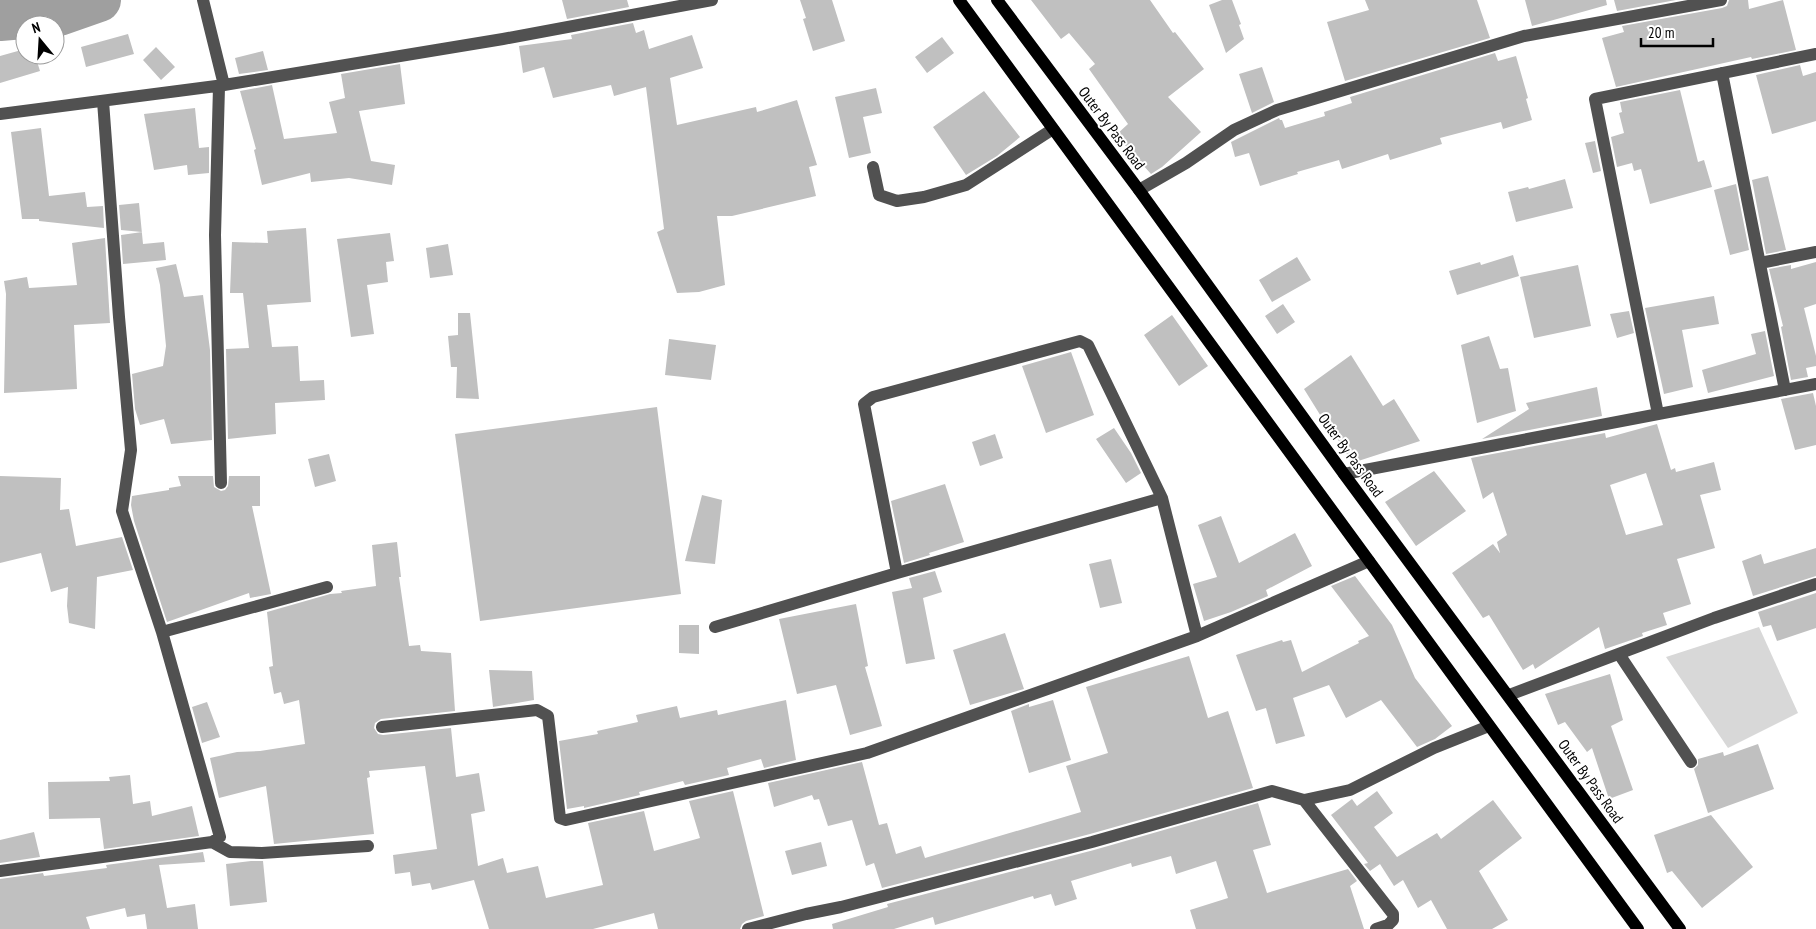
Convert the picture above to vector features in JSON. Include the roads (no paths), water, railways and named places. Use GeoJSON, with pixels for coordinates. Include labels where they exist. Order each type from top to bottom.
{"type":"FeatureCollection","features":[{"type":"Feature","properties":{"kind":"main road"},"geometry":{"type":"LineString","coordinates":[[959,0],[1638,929]]}},
{"type":"Feature","properties":{"kind":"main road","name":"Outer By Pass Road"},"geometry":{"type":"LineString","coordinates":[[997,0],[1680,929]]}},
{"type":"Feature","properties":{"kind":"street"},"geometry":{"type":"LineString","coordinates":[[203,0],[222,86],[215,235],[222,483]]}},
{"type":"Feature","properties":{"kind":"street"},"geometry":{"type":"LineString","coordinates":[[0,114],[222,86],[503,39],[712,0]]}},
{"type":"Feature","properties":{"kind":"street"},"geometry":{"type":"LineString","coordinates":[[1138,190],[1186,164],[1234,130],[1277,110],[1524,36],[1721,0]]}},
{"type":"Feature","properties":{"kind":"street"},"geometry":{"type":"LineString","coordinates":[[1658,414],[1595,99],[1816,54]]}},
{"type":"Feature","properties":{"kind":"street"},"geometry":{"type":"LineString","coordinates":[[1722,73],[1784,390]]}},
{"type":"Feature","properties":{"kind":"street"},"geometry":{"type":"LineString","coordinates":[[0,872],[212,842],[220,837],[162,632],[122,511],[131,450],[118,317],[103,101]]}},
{"type":"Feature","properties":{"kind":"street"},"geometry":{"type":"LineString","coordinates":[[873,167],[879,196],[897,201],[924,197],[966,185],[1053,129]]}},
{"type":"Feature","properties":{"kind":"street"},"geometry":{"type":"LineString","coordinates":[[1760,263],[1816,252]]}},
{"type":"Feature","properties":{"kind":"street"},"geometry":{"type":"LineString","coordinates":[[896,574],[864,404],[873,397],[1080,341],[1088,345],[1162,498],[1197,636]]}},
{"type":"Feature","properties":{"kind":"street"},"geometry":{"type":"LineString","coordinates":[[1344,474],[1816,384]]}},
{"type":"Feature","properties":{"kind":"street"},"geometry":{"type":"LineString","coordinates":[[715,628],[1162,498]]}},
{"type":"Feature","properties":{"kind":"street"},"geometry":{"type":"LineString","coordinates":[[382,727],[537,710],[548,716],[560,818],[566,820],[867,753],[1197,636],[1369,561]]}},
{"type":"Feature","properties":{"kind":"street"},"geometry":{"type":"LineString","coordinates":[[1509,695],[1714,618],[1816,584]]}},
{"type":"Feature","properties":{"kind":"street"},"geometry":{"type":"LineString","coordinates":[[162,632],[327,587]]}},
{"type":"Feature","properties":{"kind":"street"},"geometry":{"type":"LineString","coordinates":[[1619,654],[1691,762]]}},
{"type":"Feature","properties":{"kind":"street"},"geometry":{"type":"LineString","coordinates":[[748,929],[806,914],[841,908],[1272,791],[1304,800],[1350,790],[1434,748],[1489,726]]}},
{"type":"Feature","properties":{"kind":"street"},"geometry":{"type":"LineString","coordinates":[[1304,800],[1393,914],[1393,920],[1388,925],[1376,929]]}},
{"type":"Feature","properties":{"kind":"street"},"geometry":{"type":"LineString","coordinates":[[212,842],[230,852],[238,853],[368,846]]}},
{"type":"Feature","properties":{"kind":"waterway"},"geometry":{"type":"LineString","coordinates":[[0,19],[59,14],[99,0]]}}]}
